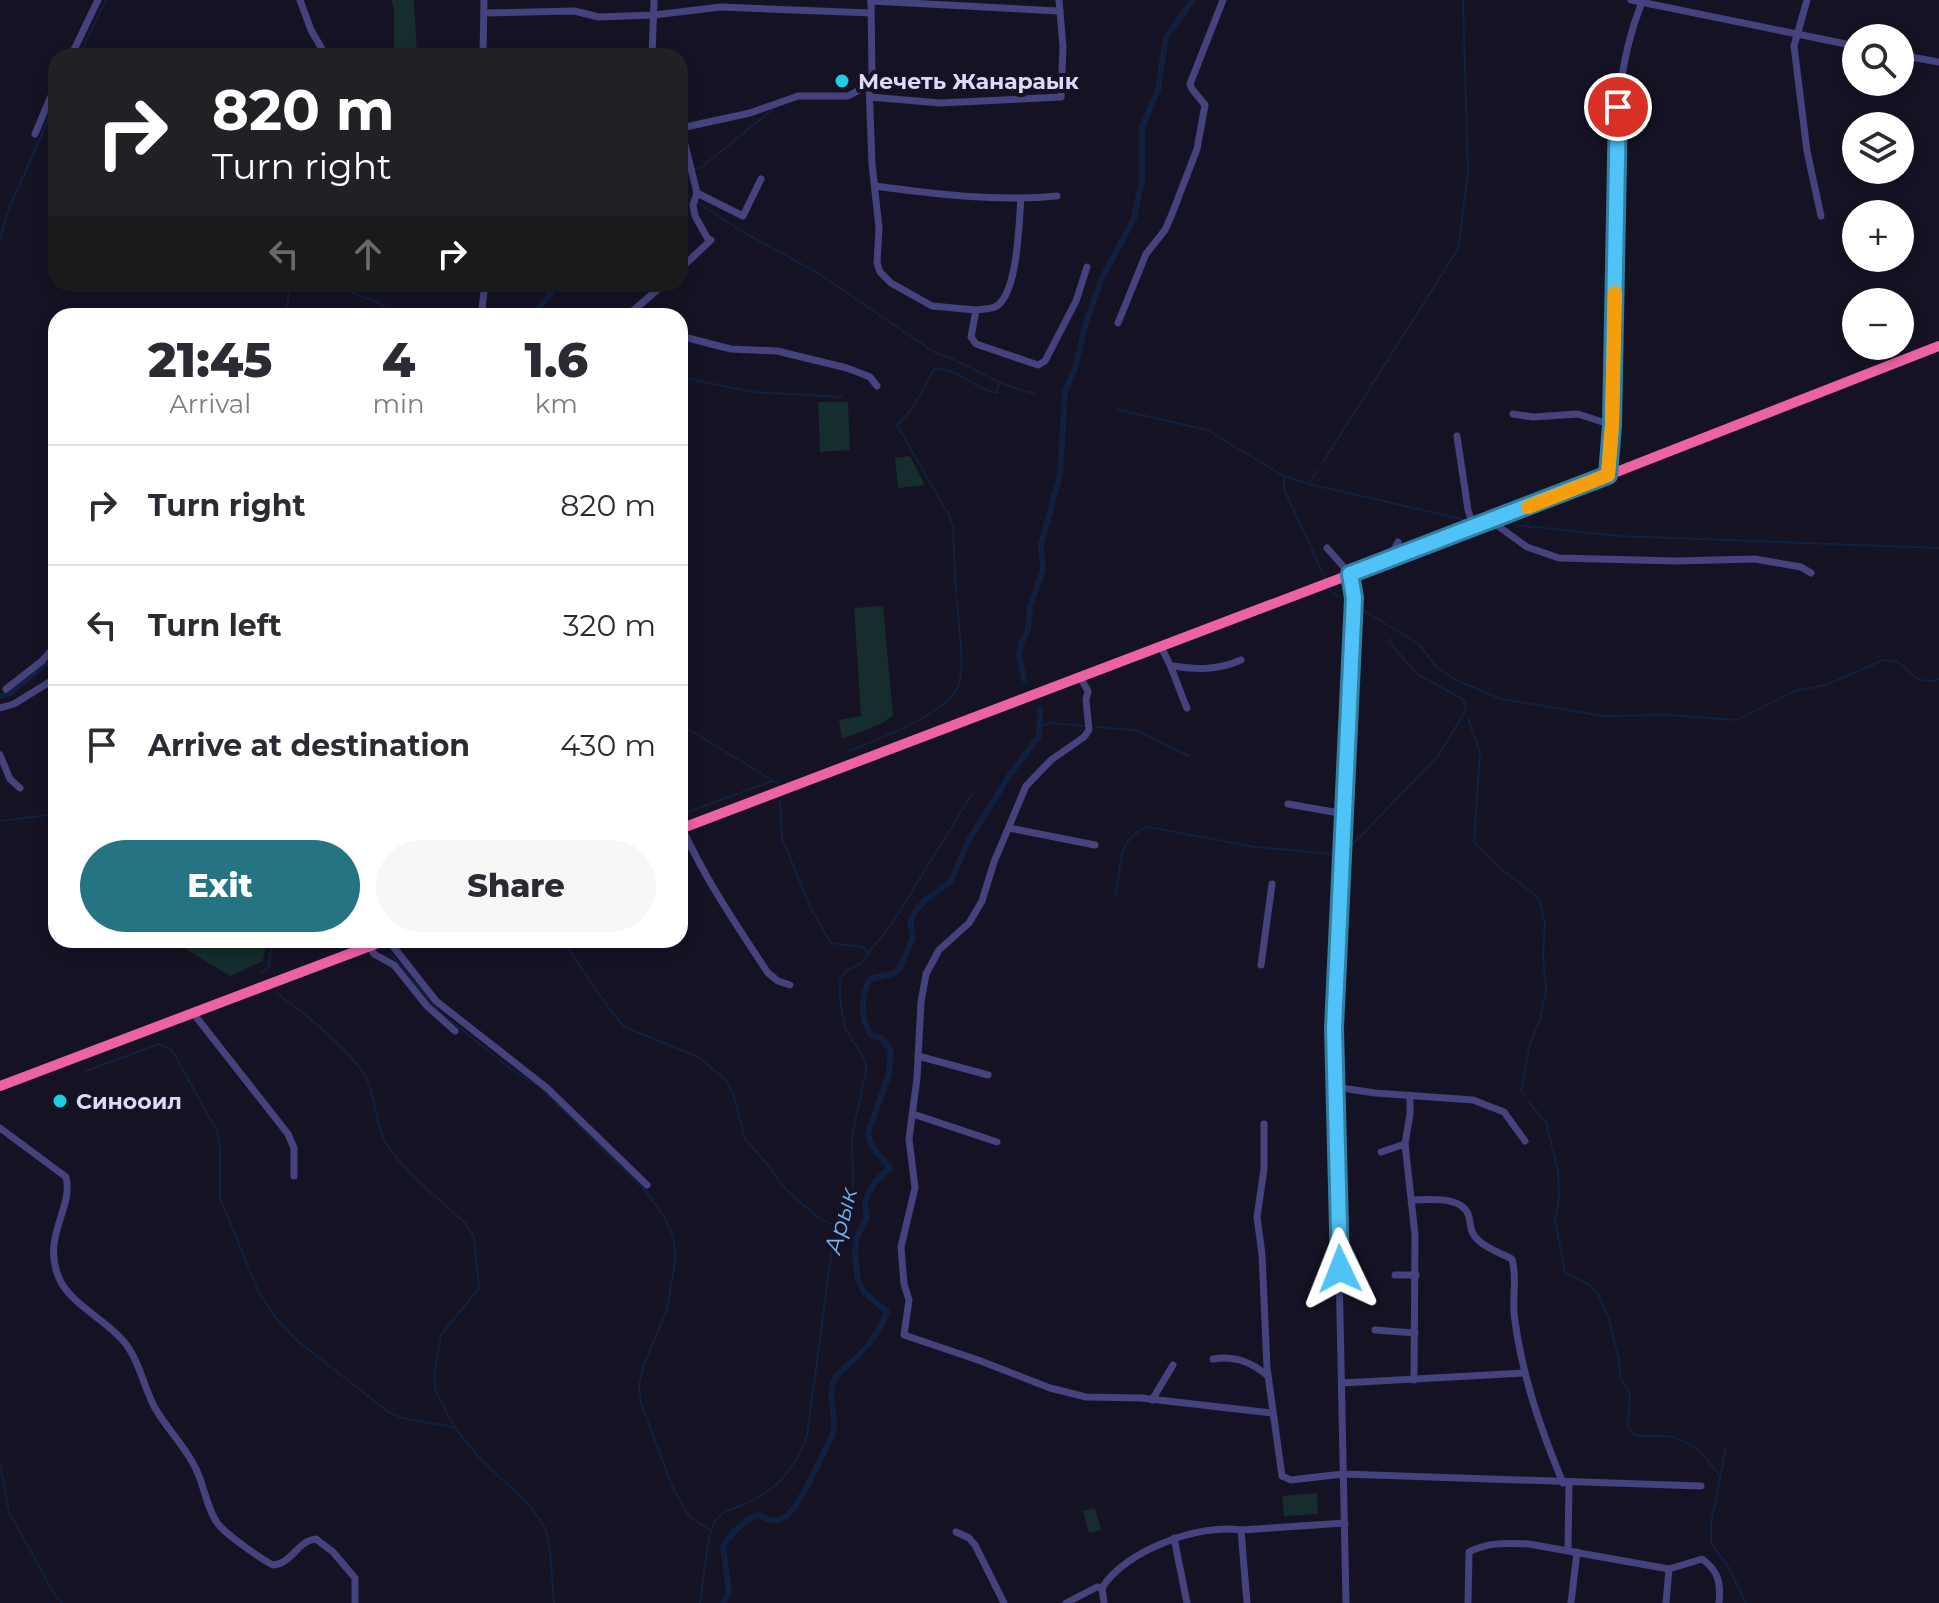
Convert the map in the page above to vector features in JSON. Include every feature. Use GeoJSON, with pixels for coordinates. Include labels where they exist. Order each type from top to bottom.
{"type":"FeatureCollection","features":[{"type":"Feature","properties":{"kind":"highway"},"geometry":{"type":"LineString","coordinates":[[688,825],[1474,528],[1939,346]]}},
{"type":"Feature","properties":{"kind":"highway"},"geometry":{"type":"LineString","coordinates":[[0,1086],[364,948]]}},
{"type":"Feature","properties":{"kind":"street"},"geometry":{"type":"LineString","coordinates":[[75,48],[98,0]]}},
{"type":"Feature","properties":{"kind":"street"},"geometry":{"type":"LineString","coordinates":[[300,0],[321,48]]}},
{"type":"Feature","properties":{"kind":"street"},"geometry":{"type":"LineString","coordinates":[[483,48],[484,0]]}},
{"type":"Feature","properties":{"kind":"street"},"geometry":{"type":"LineString","coordinates":[[652,48],[654,0]]}},
{"type":"Feature","properties":{"kind":"street"},"geometry":{"type":"LineString","coordinates":[[1021,198],[1015,269],[1001,301],[995,307],[976,310],[932,306],[891,283],[880,272],[877,263],[879,228],[872,164],[869,85],[872,76],[871,0],[1058,11]]}},
{"type":"Feature","properties":{"kind":"street"},"geometry":{"type":"LineString","coordinates":[[870,97],[940,103],[1061,97],[1063,47],[1059,0]]}},
{"type":"Feature","properties":{"kind":"street"},"geometry":{"type":"LineString","coordinates":[[1118,323],[1146,254],[1168,225],[1197,149],[1205,105],[1190,84],[1223,0]]}},
{"type":"Feature","properties":{"kind":"street"},"geometry":{"type":"LineString","coordinates":[[1631,0],[1842,43]]}},
{"type":"Feature","properties":{"kind":"street"},"geometry":{"type":"LineString","coordinates":[[1807,0],[1794,46],[1807,151],[1821,216]]}},
{"type":"Feature","properties":{"kind":"street"},"geometry":{"type":"LineString","coordinates":[[1608,475],[1618,192],[1615,184],[1617,123],[1623,58],[1642,1]]}},
{"type":"Feature","properties":{"kind":"street"},"geometry":{"type":"LineString","coordinates":[[484,13],[574,11],[599,17],[654,15],[721,7],[871,13]]}},
{"type":"Feature","properties":{"kind":"street"},"geometry":{"type":"LineString","coordinates":[[1914,58],[1939,62]]}},
{"type":"Feature","properties":{"kind":"street"},"geometry":{"type":"LineString","coordinates":[[688,126],[750,113],[798,96],[848,96],[869,85]]}},
{"type":"Feature","properties":{"kind":"street"},"geometry":{"type":"LineString","coordinates":[[35,134],[48,103]]}},
{"type":"Feature","properties":{"kind":"street"},"geometry":{"type":"LineString","coordinates":[[688,158],[697,193],[693,205],[695,216],[711,240],[688,262]]}},
{"type":"Feature","properties":{"kind":"street"},"geometry":{"type":"LineString","coordinates":[[697,193],[743,216],[761,179]]}},
{"type":"Feature","properties":{"kind":"street"},"geometry":{"type":"LineString","coordinates":[[875,186],[946,195],[1057,196]]}},
{"type":"Feature","properties":{"kind":"street"},"geometry":{"type":"LineString","coordinates":[[976,310],[971,337],[976,344],[1038,365],[1045,361],[1076,301],[1087,267]]}},
{"type":"Feature","properties":{"kind":"street"},"geometry":{"type":"LineString","coordinates":[[637,308],[655,292]]}},
{"type":"Feature","properties":{"kind":"street"},"geometry":{"type":"LineString","coordinates":[[688,338],[731,349],[777,351],[847,368],[870,377],[877,386]]}},
{"type":"Feature","properties":{"kind":"street"},"geometry":{"type":"LineString","coordinates":[[1513,414],[1533,417],[1578,414],[1612,425]]}},
{"type":"Feature","properties":{"kind":"street"},"geometry":{"type":"LineString","coordinates":[[1457,436],[1468,510],[1474,528]]}},
{"type":"Feature","properties":{"kind":"street"},"geometry":{"type":"LineString","coordinates":[[1459,506],[1468,510]]}},
{"type":"Feature","properties":{"kind":"street"},"geometry":{"type":"LineString","coordinates":[[1491,521],[1527,547],[1559,558],[1676,561],[1755,559],[1801,567],[1811,573]]}},
{"type":"Feature","properties":{"kind":"street"},"geometry":{"type":"LineString","coordinates":[[1389,559],[1398,542]]}},
{"type":"Feature","properties":{"kind":"street"},"geometry":{"type":"LineString","coordinates":[[1327,548],[1350,574],[1354,598],[1334,1017],[1346,1603]]}},
{"type":"Feature","properties":{"kind":"street"},"geometry":{"type":"LineString","coordinates":[[1160,646],[1173,666],[1177,687],[1187,708]]}},
{"type":"Feature","properties":{"kind":"street"},"geometry":{"type":"LineString","coordinates":[[6,689],[48,654]]}},
{"type":"Feature","properties":{"kind":"street"},"geometry":{"type":"LineString","coordinates":[[1173,666],[1207,669],[1224,667],[1241,660]]}},
{"type":"Feature","properties":{"kind":"street"},"geometry":{"type":"LineString","coordinates":[[1080,677],[1088,691],[1089,730],[1032,779],[1021,796],[982,901],[969,923],[939,950],[923,987],[909,1139],[915,1188],[901,1247],[904,1284],[909,1300],[904,1335],[1064,1393],[1272,1413]]}},
{"type":"Feature","properties":{"kind":"street"},"geometry":{"type":"LineString","coordinates":[[0,708],[14,704],[48,685]]}},
{"type":"Feature","properties":{"kind":"street"},"geometry":{"type":"LineString","coordinates":[[0,755],[10,779],[20,788]]}},
{"type":"Feature","properties":{"kind":"street"},"geometry":{"type":"LineString","coordinates":[[1288,804],[1345,814]]}},
{"type":"Feature","properties":{"kind":"street"},"geometry":{"type":"LineString","coordinates":[[1009,828],[1095,845]]}},
{"type":"Feature","properties":{"kind":"street"},"geometry":{"type":"LineString","coordinates":[[688,843],[701,870],[768,973],[790,985]]}},
{"type":"Feature","properties":{"kind":"street"},"geometry":{"type":"LineString","coordinates":[[1261,965],[1272,884]]}},
{"type":"Feature","properties":{"kind":"street"},"geometry":{"type":"LineString","coordinates":[[370,948],[374,954],[394,965],[427,1006],[455,1031]]}},
{"type":"Feature","properties":{"kind":"street"},"geometry":{"type":"LineString","coordinates":[[394,948],[441,1006],[547,1088],[647,1185]]}},
{"type":"Feature","properties":{"kind":"street"},"geometry":{"type":"LineString","coordinates":[[193,1013],[288,1134],[294,1148],[294,1176]]}},
{"type":"Feature","properties":{"kind":"street"},"geometry":{"type":"LineString","coordinates":[[918,1056],[988,1075]]}},
{"type":"Feature","properties":{"kind":"street"},"geometry":{"type":"LineString","coordinates":[[1335,1087],[1459,1097],[1501,1110],[1525,1141]]}},
{"type":"Feature","properties":{"kind":"street"},"geometry":{"type":"LineString","coordinates":[[1410,1095],[1405,1144],[1416,1275],[1414,1380]]}},
{"type":"Feature","properties":{"kind":"street"},"geometry":{"type":"LineString","coordinates":[[913,1114],[997,1142]]}},
{"type":"Feature","properties":{"kind":"street"},"geometry":{"type":"LineString","coordinates":[[1264,1124],[1264,1169],[1257,1217],[1262,1254],[1268,1376],[1282,1476],[1291,1480],[1343,1474],[1701,1486]]}},
{"type":"Feature","properties":{"kind":"street"},"geometry":{"type":"LineString","coordinates":[[0,1128],[66,1177],[66,1194],[52,1246],[58,1278],[72,1295],[128,1346],[156,1409],[196,1469],[218,1525],[273,1565],[284,1562],[308,1540],[316,1539],[333,1552],[355,1578],[355,1603]]}},
{"type":"Feature","properties":{"kind":"street"},"geometry":{"type":"LineString","coordinates":[[1381,1152],[1405,1144]]}},
{"type":"Feature","properties":{"kind":"street"},"geometry":{"type":"LineString","coordinates":[[1412,1200],[1441,1200],[1460,1204],[1467,1211],[1471,1229],[1478,1241],[1512,1259],[1514,1314],[1524,1373],[1544,1438],[1566,1483],[1572,1551],[1571,1603]]}},
{"type":"Feature","properties":{"kind":"street"},"geometry":{"type":"LineString","coordinates":[[1395,1275],[1416,1275]]}},
{"type":"Feature","properties":{"kind":"street"},"geometry":{"type":"LineString","coordinates":[[1375,1330],[1415,1333]]}},
{"type":"Feature","properties":{"kind":"street"},"geometry":{"type":"LineString","coordinates":[[1213,1359],[1233,1357],[1268,1376]]}},
{"type":"Feature","properties":{"kind":"street"},"geometry":{"type":"LineString","coordinates":[[1152,1400],[1173,1365]]}},
{"type":"Feature","properties":{"kind":"street"},"geometry":{"type":"LineString","coordinates":[[1342,1383],[1524,1373]]}},
{"type":"Feature","properties":{"kind":"street"},"geometry":{"type":"LineString","coordinates":[[1066,1603],[1102,1588],[1118,1570],[1174,1538],[1207,1529],[1241,1530],[1345,1523]]}},
{"type":"Feature","properties":{"kind":"street"},"geometry":{"type":"LineString","coordinates":[[1241,1530],[1247,1603]]}},
{"type":"Feature","properties":{"kind":"street"},"geometry":{"type":"LineString","coordinates":[[956,1532],[965,1535],[975,1545],[1004,1603]]}},
{"type":"Feature","properties":{"kind":"street"},"geometry":{"type":"LineString","coordinates":[[1174,1538],[1187,1603]]}},
{"type":"Feature","properties":{"kind":"street"},"geometry":{"type":"LineString","coordinates":[[1468,1603],[1468,1556],[1472,1551],[1512,1543],[1669,1569],[1695,1559],[1705,1561],[1719,1580],[1719,1603]]}},
{"type":"Feature","properties":{"kind":"street"},"geometry":{"type":"LineString","coordinates":[[1115,1561],[1118,1570]]}},
{"type":"Feature","properties":{"kind":"street"},"geometry":{"type":"LineString","coordinates":[[1666,1603],[1669,1569]]}},
{"type":"Feature","properties":{"kind":"street"},"geometry":{"type":"LineString","coordinates":[[1102,1588],[1104,1603]]}},
{"type":"Feature","properties":{"kind":"green space"},"geometry":{"type":"Polygon","coordinates":[[[391,0],[414,0],[417,48],[394,48],[394,8],[391,0]]]}},
{"type":"Feature","properties":{"kind":"green space"},"geometry":{"type":"Polygon","coordinates":[[[818,402],[848,402],[850,450],[820,452],[818,402]]]}},
{"type":"Feature","properties":{"kind":"green space"},"geometry":{"type":"Polygon","coordinates":[[[910,456],[925,485],[898,488],[895,458],[910,456]]]}},
{"type":"Feature","properties":{"kind":"green space"},"geometry":{"type":"Polygon","coordinates":[[[883,606],[893,715],[881,724],[842,739],[839,720],[861,716],[854,608],[883,606]]]}},
{"type":"Feature","properties":{"kind":"green space"},"geometry":{"type":"Polygon","coordinates":[[[184,948],[265,948],[263,961],[230,976],[184,948]]]}},
{"type":"Feature","properties":{"kind":"green space"},"geometry":{"type":"Polygon","coordinates":[[[1317,1493],[1318,1514],[1284,1516],[1282,1496],[1317,1493]]]}},
{"type":"Feature","properties":{"kind":"green space"},"geometry":{"type":"Polygon","coordinates":[[[1095,1508],[1101,1530],[1089,1533],[1083,1511],[1095,1508]]]}},
{"type":"Feature","properties":{"kind":"waterway"},"geometry":{"type":"LineString","coordinates":[[83,48],[106,0]]}},
{"type":"Feature","properties":{"kind":"waterway"},"geometry":{"type":"LineString","coordinates":[[1024,679],[1019,655],[1028,631],[1030,606],[1043,570],[1041,544],[1060,475],[1065,391],[1075,369],[1085,326],[1101,280],[1134,218],[1142,180],[1142,127],[1158,90],[1166,37],[1193,0]]}},
{"type":"Feature","properties":{"kind":"waterway"},"geometry":{"type":"LineString","coordinates":[[1323,462],[1458,249],[1468,172],[1463,0]]}},
{"type":"Feature","properties":{"kind":"waterway"},"geometry":{"type":"LineString","coordinates":[[693,170],[703,166],[772,110]]}},
{"type":"Feature","properties":{"kind":"waterway"},"geometry":{"type":"LineString","coordinates":[[0,239],[8,211],[48,120]]}},
{"type":"Feature","properties":{"kind":"waterway"},"geometry":{"type":"LineString","coordinates":[[688,196],[692,199]]}},
{"type":"Feature","properties":{"kind":"waterway"},"geometry":{"type":"LineString","coordinates":[[698,203],[816,272],[934,352],[1008,386],[1034,393]]}},
{"type":"Feature","properties":{"kind":"waterway"},"geometry":{"type":"LineString","coordinates":[[287,308],[289,292]]}},
{"type":"Feature","properties":{"kind":"waterway"},"geometry":{"type":"LineString","coordinates":[[351,292],[385,308]]}},
{"type":"Feature","properties":{"kind":"waterway"},"geometry":{"type":"LineString","coordinates":[[539,308],[552,292]]}},
{"type":"Feature","properties":{"kind":"waterway"},"geometry":{"type":"LineString","coordinates":[[956,593],[953,528],[949,515],[897,425],[912,409],[934,369],[958,374],[981,388],[997,393],[999,384]]}},
{"type":"Feature","properties":{"kind":"waterway"},"geometry":{"type":"LineString","coordinates":[[688,379],[752,392],[842,397]]}},
{"type":"Feature","properties":{"kind":"waterway"},"geometry":{"type":"LineString","coordinates":[[1115,409],[1207,430],[1284,476],[1309,484],[1466,520]]}},
{"type":"Feature","properties":{"kind":"waterway"},"geometry":{"type":"LineString","coordinates":[[1309,483],[1318,470]]}},
{"type":"Feature","properties":{"kind":"waterway"},"geometry":{"type":"LineString","coordinates":[[1284,478],[1284,489],[1325,578]]}},
{"type":"Feature","properties":{"kind":"waterway"},"geometry":{"type":"LineString","coordinates":[[1517,525],[1619,536],[1939,548]]}},
{"type":"Feature","properties":{"kind":"waterway"},"geometry":{"type":"LineString","coordinates":[[1330,589],[1352,603]]}},
{"type":"Feature","properties":{"kind":"waterway"},"geometry":{"type":"LineString","coordinates":[[849,751],[912,724],[943,705],[953,694],[959,684],[961,665],[957,602]]}},
{"type":"Feature","properties":{"kind":"waterway"},"geometry":{"type":"LineString","coordinates":[[1358,607],[1420,645],[1436,667],[1458,681],[1501,699],[1603,716],[1669,715],[1737,720],[1795,691],[1826,685],[1883,660],[1897,661],[1919,680],[1939,679]]}},
{"type":"Feature","properties":{"kind":"waterway"},"geometry":{"type":"LineString","coordinates":[[1350,847],[1438,756],[1466,710],[1464,700],[1417,674],[1389,642],[1391,639]]}},
{"type":"Feature","properties":{"kind":"waterway"},"geometry":{"type":"LineString","coordinates":[[0,696],[11,693],[48,661]]}},
{"type":"Feature","properties":{"kind":"waterway"},"geometry":{"type":"LineString","coordinates":[[723,1603],[729,1593],[723,1546],[752,1517],[758,1515],[770,1520],[780,1519],[796,1504],[833,1434],[831,1389],[835,1379],[867,1345],[887,1312],[864,1292],[858,1280],[855,1255],[856,1239],[867,1218],[865,1204],[868,1194],[875,1182],[890,1168],[872,1146],[868,1133],[889,1074],[891,1050],[881,1038],[872,1036],[868,1030],[863,1008],[864,993],[870,979],[895,973],[901,966],[913,937],[910,924],[914,913],[925,900],[950,882],[970,838],[1011,773],[1039,736],[1040,710]]}},
{"type":"Feature","properties":{"kind":"waterway"},"geometry":{"type":"LineString","coordinates":[[1468,718],[1480,753],[1474,842],[1500,868],[1539,898],[1545,923],[1543,956],[1546,990],[1540,1020],[1530,1043],[1521,1091],[1524,1095]]}},
{"type":"Feature","properties":{"kind":"waterway"},"geometry":{"type":"LineString","coordinates":[[1039,726],[1052,723],[1085,726]]}},
{"type":"Feature","properties":{"kind":"waterway"},"geometry":{"type":"LineString","coordinates":[[1096,727],[1135,730],[1189,756]]}},
{"type":"Feature","properties":{"kind":"waterway"},"geometry":{"type":"LineString","coordinates":[[688,729],[777,783]]}},
{"type":"Feature","properties":{"kind":"waterway"},"geometry":{"type":"LineString","coordinates":[[688,812],[772,781]]}},
{"type":"Feature","properties":{"kind":"waterway","name":"Арык"},"geometry":{"type":"LineString","coordinates":[[700,1603],[714,1523],[724,1513],[757,1498],[784,1477],[807,1436],[835,1226],[853,1187],[852,1135],[866,1071],[865,1060],[845,1028],[840,979],[847,970],[860,964],[893,922],[972,794]]}},
{"type":"Feature","properties":{"kind":"waterway"},"geometry":{"type":"LineString","coordinates":[[780,801],[782,838],[811,909],[831,943],[863,947],[868,953]]}},
{"type":"Feature","properties":{"kind":"waterway"},"geometry":{"type":"LineString","coordinates":[[0,821],[48,815]]}},
{"type":"Feature","properties":{"kind":"waterway"},"geometry":{"type":"LineString","coordinates":[[1116,894],[1126,845],[1138,832],[1148,827],[1255,847],[1332,854],[1339,851]]}},
{"type":"Feature","properties":{"kind":"waterway"},"geometry":{"type":"LineString","coordinates":[[260,973],[268,968],[272,948]]}},
{"type":"Feature","properties":{"kind":"waterway"},"geometry":{"type":"LineString","coordinates":[[568,948],[625,1027],[698,1057],[725,1079],[734,1097],[745,1139],[782,1186],[816,1216],[834,1226]]}},
{"type":"Feature","properties":{"kind":"waterway"},"geometry":{"type":"LineString","coordinates":[[389,952],[438,1011],[515,1072],[539,1086],[646,1191],[664,1217],[673,1236],[676,1256],[667,1309],[643,1367],[639,1385],[641,1403],[672,1486],[689,1516],[710,1530]]}},
{"type":"Feature","properties":{"kind":"waterway"},"geometry":{"type":"LineString","coordinates":[[276,993],[341,1046],[362,1071],[382,1134],[392,1152],[466,1224],[474,1237],[479,1288],[441,1335],[434,1376],[436,1392],[454,1426]]}},
{"type":"Feature","properties":{"kind":"waterway"},"geometry":{"type":"LineString","coordinates":[[86,1071],[159,1044],[172,1050],[217,1131],[220,1198],[259,1293],[273,1314],[294,1338],[387,1411],[402,1418],[454,1427],[479,1457],[531,1507],[545,1528],[554,1603]]}},
{"type":"Feature","properties":{"kind":"waterway"},"geometry":{"type":"LineString","coordinates":[[1528,1102],[1546,1122],[1558,1171],[1559,1198],[1555,1220],[1565,1273],[1588,1284],[1598,1294],[1608,1316],[1620,1377],[1630,1394],[1628,1426],[1635,1435],[1666,1436],[1684,1441],[1703,1456],[1720,1476]]}},
{"type":"Feature","properties":{"kind":"waterway"},"geometry":{"type":"LineString","coordinates":[[1726,1447],[1711,1524],[1711,1543],[1729,1568],[1746,1603]]}},
{"type":"Feature","properties":{"kind":"waterway"},"geometry":{"type":"LineString","coordinates":[[0,1464],[9,1512],[62,1603]]}},
{"type":"Feature","properties":{"kind":"slow traffic"},"geometry":{"type":"LineString","coordinates":[[1528,507],[1608,475],[1615,293]]}},
{"type":"Feature","properties":{"kind":"place","name":"Мечеть Жанараык"},"geometry":{"type":"Point","coordinates":[842,81]}},
{"type":"Feature","properties":{"kind":"place","name":"Синооил"},"geometry":{"type":"Point","coordinates":[60,1101]}},
{"type":"Feature","properties":{"kind":"route"},"geometry":{"type":"LineString","coordinates":[[1340,1269],[1334,1028],[1350,720],[1354,598],[1350,574],[1608,475],[1612,425],[1618,107]]}}]}
